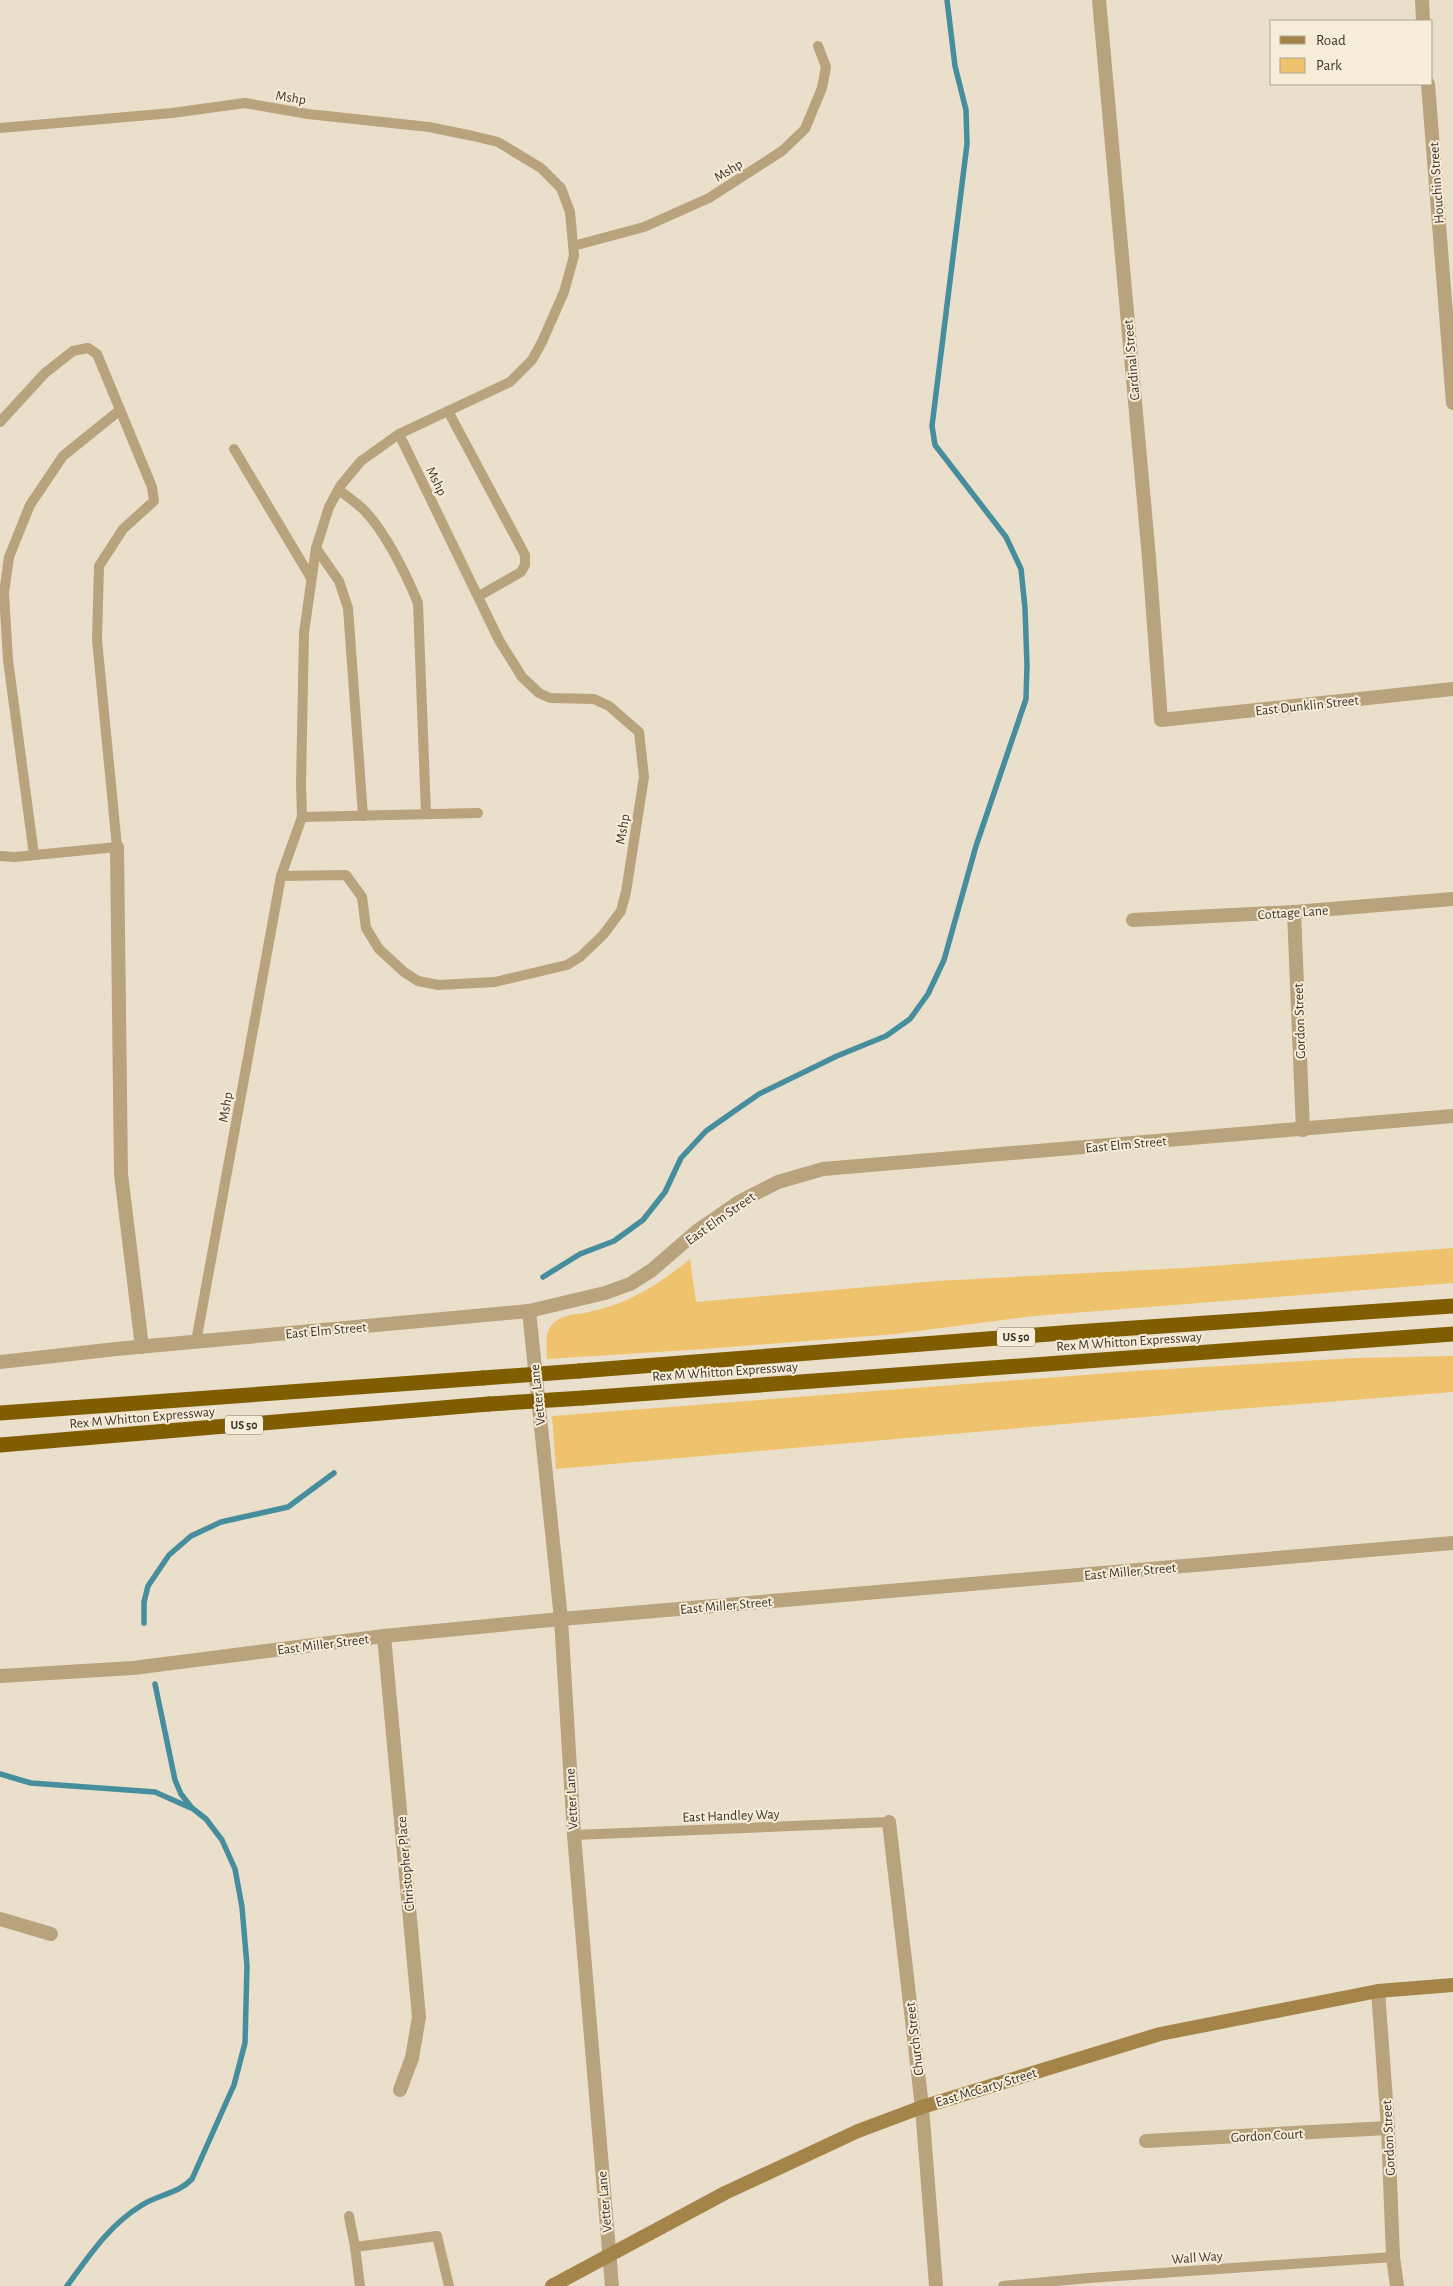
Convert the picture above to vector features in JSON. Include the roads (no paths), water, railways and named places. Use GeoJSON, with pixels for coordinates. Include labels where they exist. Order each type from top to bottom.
{"type":"FeatureCollection","features":[{"type":"Feature","properties":{"kind":"highway","name":"Rex M Whitton Expressway"},"geometry":{"type":"LineString","coordinates":[[0,1413],[579,1371],[1075,1332],[1453,1306]]}},
{"type":"Feature","properties":{"kind":"highway","name":"Rex M Whitton Expressway"},"geometry":{"type":"LineString","coordinates":[[0,1445],[489,1404],[1453,1334]]}},
{"type":"Feature","properties":{"kind":"main road","name":"East McCarty Street"},"geometry":{"type":"LineString","coordinates":[[552,2286],[608,2254],[725,2193],[858,2131],[922,2107],[1160,2034],[1378,1991],[1453,1985]]}},
{"type":"Feature","properties":{"kind":"street","name":"Cardinal Street"},"geometry":{"type":"LineString","coordinates":[[1099,0],[1161,720]]}},
{"type":"Feature","properties":{"kind":"street"},"geometry":{"type":"LineString","coordinates":[[1422,0],[1424,20]]}},
{"type":"Feature","properties":{"kind":"street","name":"Houchin Street"},"geometry":{"type":"LineString","coordinates":[[1428,85],[1453,403]]}},
{"type":"Feature","properties":{"kind":"street","name":"East Dunklin Street"},"geometry":{"type":"LineString","coordinates":[[1161,720],[1453,689]]}},
{"type":"Feature","properties":{"kind":"street"},"geometry":{"type":"LineString","coordinates":[[117,846],[121,1174],[142,1346]]}},
{"type":"Feature","properties":{"kind":"street","name":"Cottage Lane"},"geometry":{"type":"LineString","coordinates":[[1133,920],[1294,912],[1453,899]]}},
{"type":"Feature","properties":{"kind":"street","name":"Gordon Street"},"geometry":{"type":"LineString","coordinates":[[1294,912],[1303,1130]]}},
{"type":"Feature","properties":{"kind":"street","name":"East Elm Street"},"geometry":{"type":"LineString","coordinates":[[0,1362],[142,1346],[529,1311],[606,1293],[630,1284],[652,1270],[697,1231],[739,1202],[778,1182],[823,1169],[1453,1116]]}},
{"type":"Feature","properties":{"kind":"street","name":"Vetter Lane"},"geometry":{"type":"LineString","coordinates":[[529,1311],[560,1619],[574,1835],[612,2286]]}},
{"type":"Feature","properties":{"kind":"street","name":"East Miller Street"},"geometry":{"type":"LineString","coordinates":[[0,1676],[133,1668],[384,1636],[560,1619],[1453,1544]]}},
{"type":"Feature","properties":{"kind":"street","name":"Christopher Place"},"geometry":{"type":"LineString","coordinates":[[384,1636],[419,2016],[412,2058],[400,2090]]}},
{"type":"Feature","properties":{"kind":"street","name":"Church Street"},"geometry":{"type":"LineString","coordinates":[[889,1822],[922,2107],[936,2286]]}},
{"type":"Feature","properties":{"kind":"street"},"geometry":{"type":"LineString","coordinates":[[0,1919],[52,1934]]}},
{"type":"Feature","properties":{"kind":"street","name":"Gordon Street"},"geometry":{"type":"LineString","coordinates":[[1378,1991],[1388,2128],[1393,2257],[1397,2286]]}},
{"type":"Feature","properties":{"kind":"street","name":"Gordon Court"},"geometry":{"type":"LineString","coordinates":[[1146,2141],[1388,2128]]}},
{"type":"Feature","properties":{"kind":"lane","name":"Mshp"},"geometry":{"type":"LineString","coordinates":[[573,246],[644,226],[709,198],[782,151],[805,129],[822,88],[826,67],[818,46]]}},
{"type":"Feature","properties":{"kind":"lane","name":"Mshp"},"geometry":{"type":"LineString","coordinates":[[0,128],[172,113],[245,103],[308,114],[428,126],[498,142],[541,168],[561,188],[570,212],[574,256],[564,292],[532,360],[510,382],[399,434],[361,461],[329,507],[316,548],[304,632],[302,817],[281,876],[196,1342]]}},
{"type":"Feature","properties":{"kind":"lane"},"geometry":{"type":"LineString","coordinates":[[0,422],[45,373],[73,351],[88,348],[96,354],[152,486],[154,501],[123,529],[99,566],[97,640],[117,846],[34,855],[0,856]]}},
{"type":"Feature","properties":{"kind":"lane"},"geometry":{"type":"LineString","coordinates":[[34,855],[8,660],[4,593],[10,557],[30,505],[63,456],[120,410]]}},
{"type":"Feature","properties":{"kind":"lane"},"geometry":{"type":"LineString","coordinates":[[448,411],[525,555],[525,565],[521,572],[479,596]]}},
{"type":"Feature","properties":{"kind":"lane","name":"Mshp"},"geometry":{"type":"LineString","coordinates":[[281,876],[346,875],[362,898],[366,928],[380,949],[404,972],[418,981],[438,985],[495,982],[567,965],[580,957],[611,927],[621,911],[626,892],[644,777],[639,732],[609,706],[594,699],[550,698],[539,693],[522,677],[511,661],[399,434]]}},
{"type":"Feature","properties":{"kind":"lane"},"geometry":{"type":"LineString","coordinates":[[234,449],[311,578]]}},
{"type":"Feature","properties":{"kind":"lane"},"geometry":{"type":"LineString","coordinates":[[339,490],[364,510],[378,529],[406,574],[418,603],[426,814]]}},
{"type":"Feature","properties":{"kind":"lane"},"geometry":{"type":"LineString","coordinates":[[316,548],[339,581],[348,608],[363,816]]}},
{"type":"Feature","properties":{"kind":"lane"},"geometry":{"type":"LineString","coordinates":[[302,817],[478,813]]}},
{"type":"Feature","properties":{"kind":"lane","name":"East Handley Way"},"geometry":{"type":"LineString","coordinates":[[574,1835],[889,1822]]}},
{"type":"Feature","properties":{"kind":"lane"},"geometry":{"type":"LineString","coordinates":[[349,2216],[360,2286]]}},
{"type":"Feature","properties":{"kind":"lane"},"geometry":{"type":"LineString","coordinates":[[355,2247],[437,2236],[449,2286]]}},
{"type":"Feature","properties":{"kind":"lane","name":"Wall Way"},"geometry":{"type":"LineString","coordinates":[[1003,2286],[1088,2278],[1393,2257]]}},
{"type":"Feature","properties":{"kind":"waterway"},"geometry":{"type":"LineString","coordinates":[[543,1277],[580,1254],[614,1241],[643,1220],[665,1192],[681,1158],[706,1131],[759,1094],[837,1056],[886,1036],[910,1019],[928,994],[944,960],[976,846],[1026,699],[1027,665],[1025,608],[1021,569],[1006,537],[935,445],[932,426],[967,144],[966,110],[955,66],[947,0]]}},
{"type":"Feature","properties":{"kind":"waterway"},"geometry":{"type":"LineString","coordinates":[[144,1623],[144,1602],[148,1586],[169,1555],[191,1536],[221,1522],[288,1507],[334,1473]]}},
{"type":"Feature","properties":{"kind":"waterway"},"geometry":{"type":"LineString","coordinates":[[67,2286],[100,2242],[119,2222],[142,2205],[181,2188],[192,2179],[234,2085],[245,2043],[247,1966],[242,1907],[235,1869],[222,1840],[206,1819],[192,1808],[181,1794],[175,1780],[155,1684]]}},
{"type":"Feature","properties":{"kind":"waterway"},"geometry":{"type":"LineString","coordinates":[[0,1774],[31,1783],[155,1792],[191,1808]]}}]}
